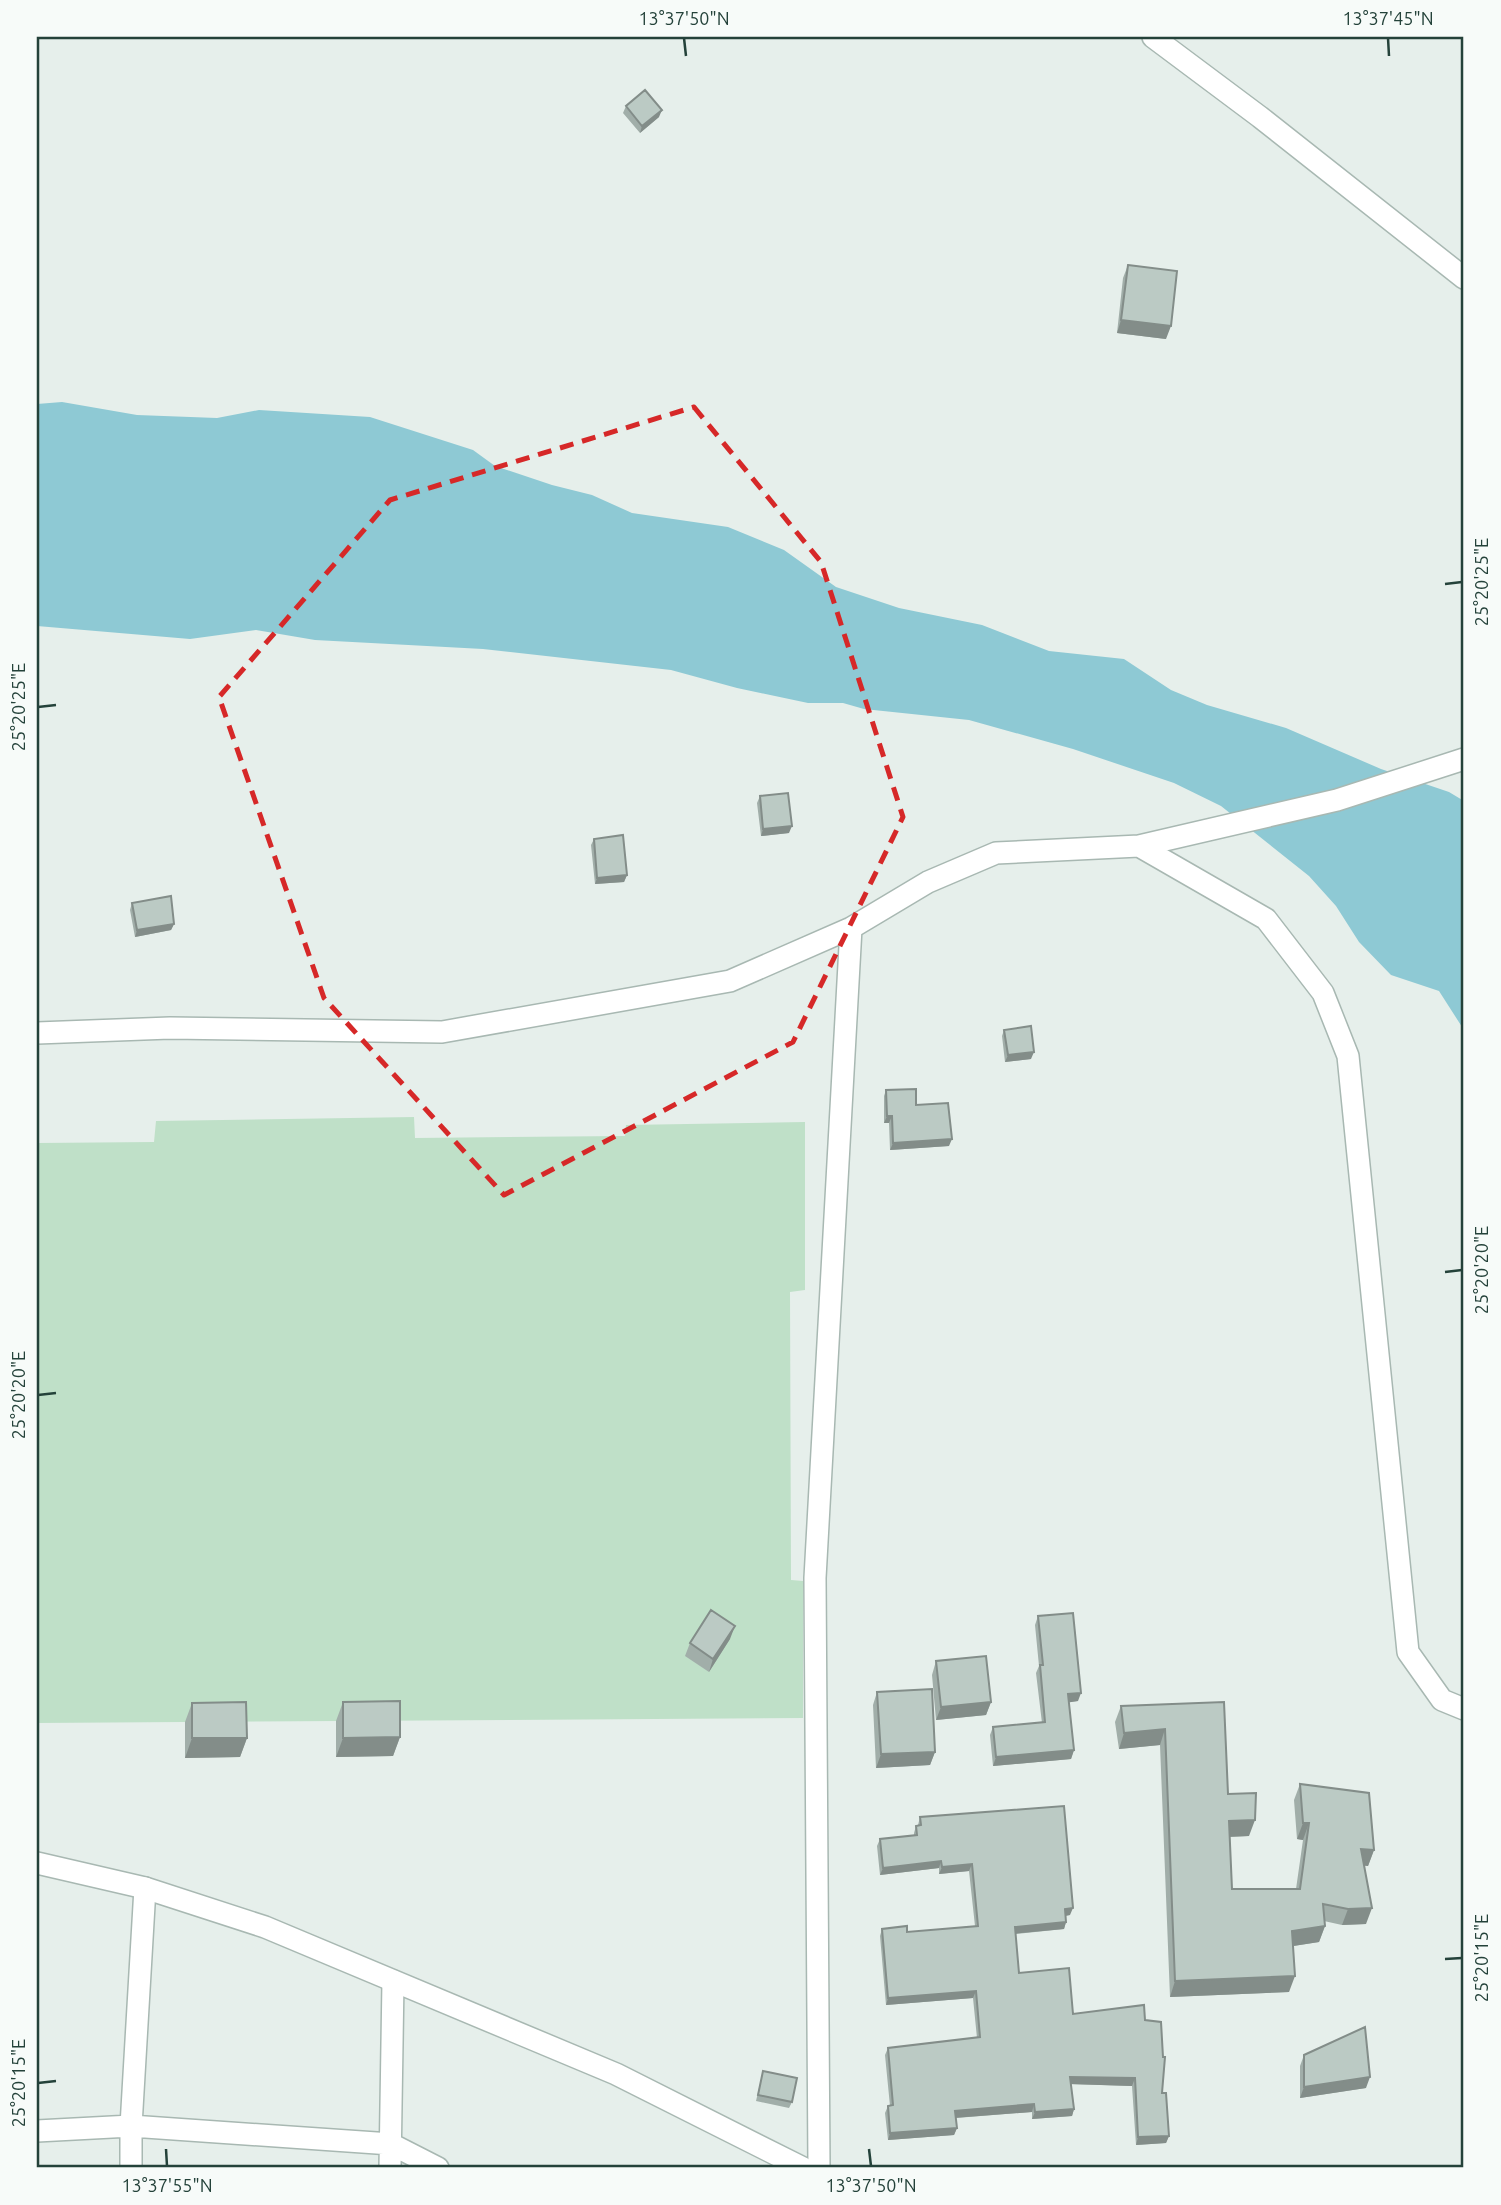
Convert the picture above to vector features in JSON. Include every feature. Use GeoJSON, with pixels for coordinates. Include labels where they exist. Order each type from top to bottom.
{"type":"FeatureCollection","features":[{"type":"Feature","properties":{"kind":"street"},"geometry":{"type":"LineString","coordinates":[[1153,37],[1260,117],[1464,278]]}},
{"type":"Feature","properties":{"kind":"street"},"geometry":{"type":"LineString","coordinates":[[37,1033],[170,1028],[442,1032],[730,981],[851,928],[928,882],[996,853],[1139,846],[1337,800],[1464,760]]}},
{"type":"Feature","properties":{"kind":"street"},"geometry":{"type":"LineString","coordinates":[[1139,846],[1266,919],[1323,993],[1348,1056],[1408,1652],[1442,1700],[1464,1709]]}},
{"type":"Feature","properties":{"kind":"street"},"geometry":{"type":"LineString","coordinates":[[818,2168],[815,1578],[851,928]]}},
{"type":"Feature","properties":{"kind":"street"},"geometry":{"type":"LineString","coordinates":[[37,1863],[145,1888],[265,1927],[616,2074],[803,2168]]}},
{"type":"Feature","properties":{"kind":"street"},"geometry":{"type":"LineString","coordinates":[[131,2168],[145,1888]]}},
{"type":"Feature","properties":{"kind":"street"},"geometry":{"type":"LineString","coordinates":[[390,2168],[393,1981]]}},
{"type":"Feature","properties":{"kind":"street"},"geometry":{"type":"LineString","coordinates":[[37,2131],[131,2126],[391,2144],[438,2168]]}},
{"type":"Feature","properties":{"kind":"highlighted area"},"geometry":{"type":"Polygon","coordinates":[[[694,407],[821,562],[903,817],[793,1042],[504,1195],[324,998],[219,697],[390,500],[694,407]]]}},
{"type":"Feature","properties":{"kind":"green space"},"geometry":{"type":"Polygon","coordinates":[[[414,1117],[415,1138],[625,1136],[626,1125],[805,1122],[805,1290],[790,1292],[791,1580],[803,1581],[803,1718],[37,1723],[37,1143],[154,1142],[156,1121],[414,1117]]]}},
{"type":"Feature","properties":{"kind":"water"},"geometry":{"type":"Polygon","coordinates":[[[62,402],[137,415],[217,418],[259,410],[370,417],[473,450],[495,466],[592,495],[632,513],[728,527],[784,550],[836,587],[899,608],[982,625],[1049,651],[1124,659],[1171,690],[1207,705],[1286,728],[1381,769],[1449,792],[1464,801],[1464,1030],[1439,991],[1391,975],[1359,942],[1336,906],[1309,876],[1221,806],[1174,783],[1073,749],[969,720],[864,709],[843,703],[808,703],[671,670],[483,649],[315,640],[256,630],[190,639],[37,626],[37,404],[62,402]]]}},
{"type":"Feature","properties":{"kind":"building"},"geometry":{"type":"Polygon","coordinates":[[[645,90],[662,110],[642,126],[626,106],[645,90]]]}},
{"type":"Feature","properties":{"kind":"building"},"geometry":{"type":"Polygon","coordinates":[[[1128,265],[1177,271],[1171,326],[1121,320],[1128,265]]]}},
{"type":"Feature","properties":{"kind":"building"},"geometry":{"type":"Polygon","coordinates":[[[788,793],[792,826],[763,829],[760,796],[788,793]]]}},
{"type":"Feature","properties":{"kind":"building"},"geometry":{"type":"Polygon","coordinates":[[[623,835],[627,875],[597,878],[594,839],[623,835]]]}},
{"type":"Feature","properties":{"kind":"building"},"geometry":{"type":"Polygon","coordinates":[[[171,896],[174,924],[137,930],[132,903],[171,896]]]}},
{"type":"Feature","properties":{"kind":"building"},"geometry":{"type":"Polygon","coordinates":[[[1031,1026],[1034,1052],[1008,1055],[1004,1030],[1031,1026]]]}},
{"type":"Feature","properties":{"kind":"building"},"geometry":{"type":"Polygon","coordinates":[[[916,1089],[916,1105],[948,1103],[952,1139],[893,1143],[892,1116],[887,1116],[886,1090],[916,1089]]]}},
{"type":"Feature","properties":{"kind":"building"},"geometry":{"type":"Polygon","coordinates":[[[711,1610],[735,1626],[713,1659],[690,1643],[711,1610]]]}},
{"type":"Feature","properties":{"kind":"building"},"geometry":{"type":"Polygon","coordinates":[[[1073,1613],[1081,1693],[1068,1694],[1074,1750],[996,1757],[993,1727],[1045,1722],[1038,1616],[1073,1613]]]}},
{"type":"Feature","properties":{"kind":"building"},"geometry":{"type":"Polygon","coordinates":[[[986,1656],[991,1702],[941,1707],[936,1661],[986,1656]]]}},
{"type":"Feature","properties":{"kind":"building"},"geometry":{"type":"Polygon","coordinates":[[[932,1689],[935,1752],[881,1754],[877,1692],[932,1689]]]}},
{"type":"Feature","properties":{"kind":"building"},"geometry":{"type":"Polygon","coordinates":[[[400,1701],[400,1737],[343,1738],[343,1702],[400,1701]]]}},
{"type":"Feature","properties":{"kind":"building"},"geometry":{"type":"Polygon","coordinates":[[[246,1702],[247,1738],[192,1738],[192,1703],[246,1702]]]}},
{"type":"Feature","properties":{"kind":"building"},"geometry":{"type":"Polygon","coordinates":[[[1224,1702],[1228,1794],[1256,1793],[1255,1820],[1229,1821],[1232,1889],[1300,1889],[1309,1823],[1303,1823],[1300,1784],[1369,1793],[1374,1850],[1361,1849],[1372,1908],[1348,1909],[1323,1904],[1325,1926],[1292,1931],[1295,1976],[1175,1981],[1165,1729],[1124,1733],[1121,1706],[1224,1702]]]}},
{"type":"Feature","properties":{"kind":"building"},"geometry":{"type":"Polygon","coordinates":[[[1064,1806],[1073,1908],[1065,1909],[1066,1922],[1015,1927],[1019,1973],[1069,1968],[1073,2014],[1144,2005],[1145,2020],[1161,2022],[1165,2057],[1162,2093],[1166,2093],[1169,2136],[1138,2137],[1135,2078],[1070,2077],[1074,2109],[1035,2112],[1034,2104],[955,2111],[957,2128],[890,2133],[888,2106],[893,2105],[888,2048],[980,2037],[976,1991],[888,1998],[882,1929],[907,1926],[907,1932],[978,1926],[972,1864],[942,1867],[941,1861],[883,1868],[880,1839],[917,1835],[916,1826],[921,1825],[920,1817],[1064,1806]]]}},
{"type":"Feature","properties":{"kind":"building"},"geometry":{"type":"Polygon","coordinates":[[[1365,2027],[1370,2077],[1304,2087],[1304,2055],[1365,2027]]]}},
{"type":"Feature","properties":{"kind":"building"},"geometry":{"type":"Polygon","coordinates":[[[763,2071],[797,2078],[792,2102],[758,2095],[763,2071]]]}}]}
